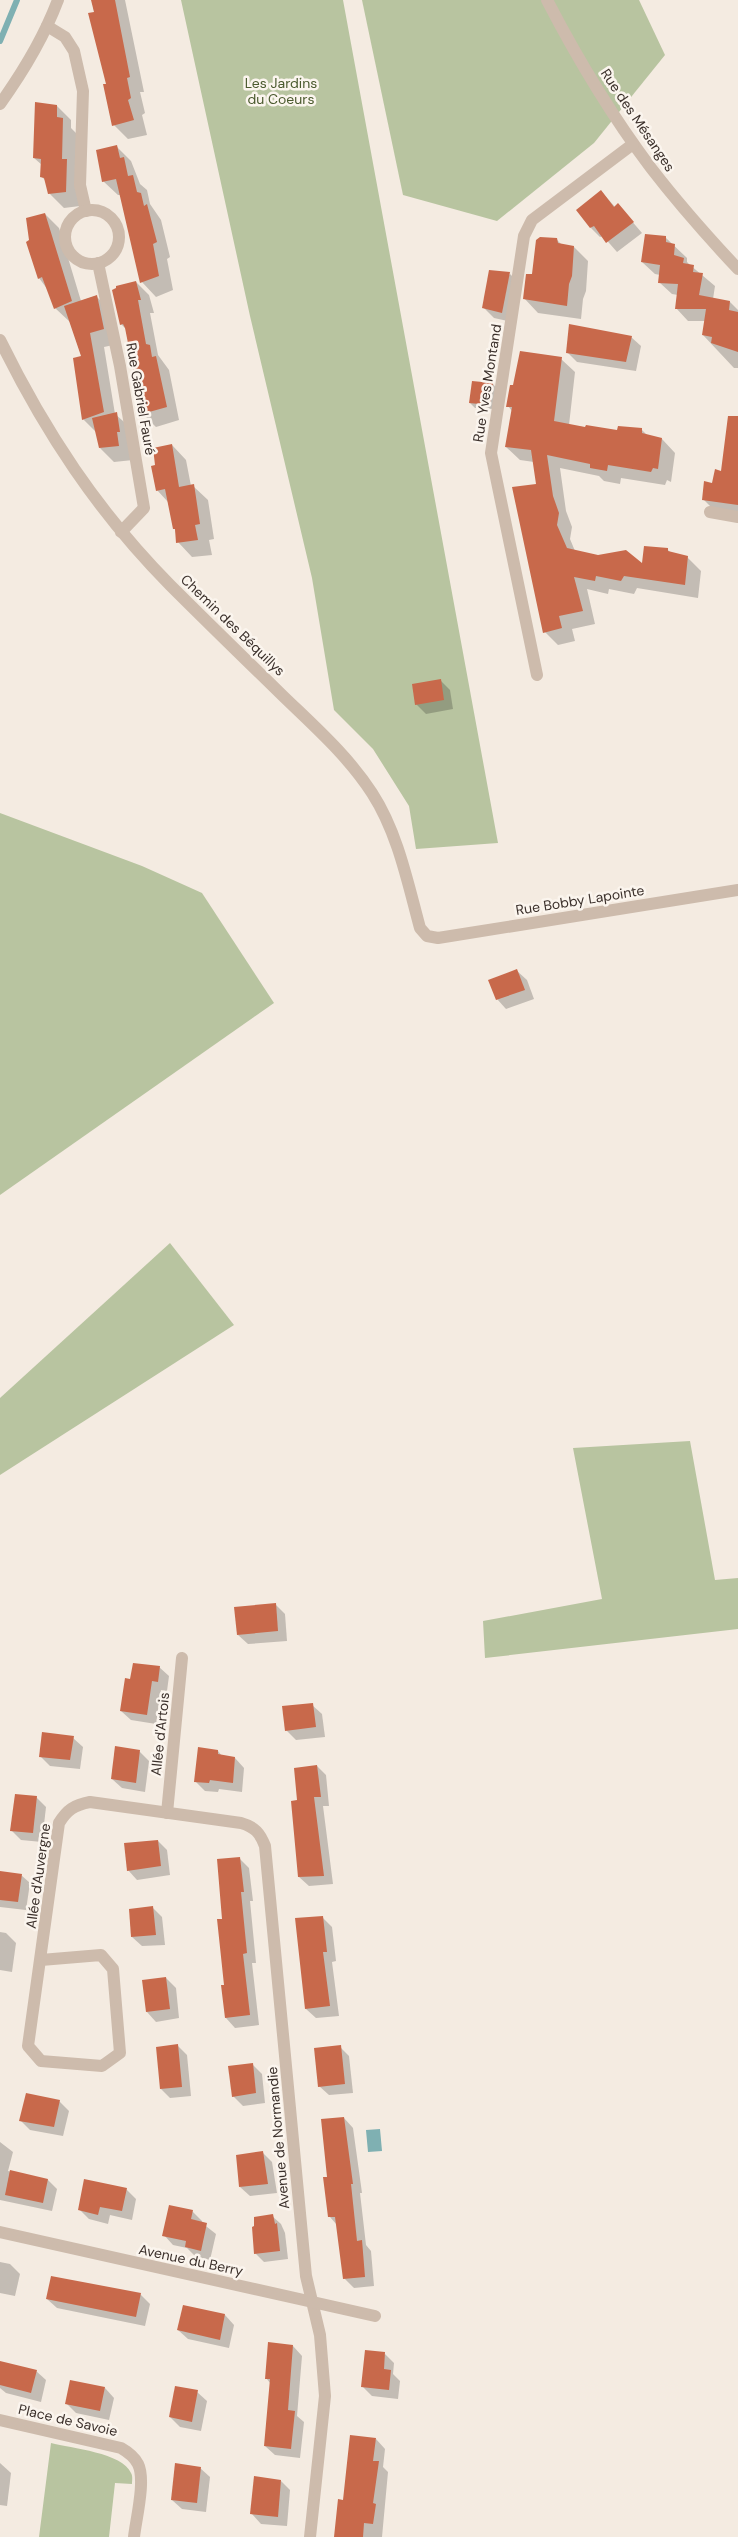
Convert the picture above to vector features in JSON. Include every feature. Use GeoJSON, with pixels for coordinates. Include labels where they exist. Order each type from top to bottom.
{"type":"FeatureCollection","features":[{"type":"Feature","properties":{"kind":"street"},"geometry":{"type":"LineString","coordinates":[[0,104],[18,80],[47,26],[58,0]]}},
{"type":"Feature","properties":{"kind":"street","name":"Rue des Mésanges"},"geometry":{"type":"LineString","coordinates":[[547,0],[586,70],[634,144],[659,178],[738,269]]}},
{"type":"Feature","properties":{"kind":"street"},"geometry":{"type":"LineString","coordinates":[[47,26],[65,37],[74,51],[83,90],[80,185],[86,210]]}},
{"type":"Feature","properties":{"kind":"street","name":"Rue Yves Montand"},"geometry":{"type":"LineString","coordinates":[[537,675],[492,453],[524,236],[532,220],[634,144]]}},
{"type":"Feature","properties":{"kind":"street"},"geometry":{"type":"LineString","coordinates":[[86,210],[104,213],[117,226],[119,236],[114,253],[98,264],[81,262],[74,258],[65,243],[65,235],[71,219],[86,210]]}},
{"type":"Feature","properties":{"kind":"street","name":"Rue Gabriel Fauré"},"geometry":{"type":"LineString","coordinates":[[98,264],[120,366],[144,508],[121,532]]}},
{"type":"Feature","properties":{"kind":"street","name":"Chemin des Béquillys"},"geometry":{"type":"LineString","coordinates":[[0,340],[25,393],[84,486],[121,532],[170,586],[343,753],[374,795],[395,840],[420,928],[427,936]]}},
{"type":"Feature","properties":{"kind":"street"},"geometry":{"type":"LineString","coordinates":[[710,512],[738,516]]}},
{"type":"Feature","properties":{"kind":"street","name":"Rue Bobby Lapointe"},"geometry":{"type":"LineString","coordinates":[[427,936],[438,938],[738,890]]}},
{"type":"Feature","properties":{"kind":"street","name":"Allée d'Artois"},"geometry":{"type":"LineString","coordinates":[[167,1813],[182,1658]]}},
{"type":"Feature","properties":{"kind":"street","name":"Allée d'Auvergne"},"geometry":{"type":"LineString","coordinates":[[41,1960],[101,1955],[113,1969],[120,2053],[102,2066],[41,2061],[28,2046],[59,1823],[66,1812],[77,1805],[90,1802],[167,1813]]}},
{"type":"Feature","properties":{"kind":"street","name":"Avenue de Normandie"},"geometry":{"type":"LineString","coordinates":[[167,1813],[251,1826],[261,1834],[266,1846],[305,2266],[320,2335],[325,2396],[310,2537]]}},
{"type":"Feature","properties":{"kind":"street","name":"Avenue du Berry"},"geometry":{"type":"LineString","coordinates":[[0,2232],[375,2316]]}},
{"type":"Feature","properties":{"kind":"street","name":"Place de Savoie"},"geometry":{"type":"LineString","coordinates":[[0,2420],[121,2448],[132,2454],[139,2465],[141,2479],[134,2537]]}},
{"type":"Feature","properties":{"kind":"green space","name":"Les Jardins du Coeurs"},"geometry":{"type":"Polygon","coordinates":[[[181,0],[343,0],[498,843],[416,849],[409,806],[373,749],[334,710],[312,578],[250,316],[181,0]]]}},
{"type":"Feature","properties":{"kind":"green space"},"geometry":{"type":"Polygon","coordinates":[[[362,0],[639,0],[665,55],[594,143],[497,221],[403,195],[362,0]]]}},
{"type":"Feature","properties":{"kind":"green space"},"geometry":{"type":"Polygon","coordinates":[[[0,813],[142,866],[202,893],[274,1003],[0,1195],[0,813]]]}},
{"type":"Feature","properties":{"kind":"green space"},"geometry":{"type":"Polygon","coordinates":[[[170,1243],[234,1325],[0,1475],[0,1398],[170,1243]]]}},
{"type":"Feature","properties":{"kind":"green space"},"geometry":{"type":"Polygon","coordinates":[[[690,1441],[715,1580],[738,1578],[738,1629],[485,1658],[483,1621],[602,1599],[573,1448],[690,1441]]]}},
{"type":"Feature","properties":{"kind":"green space"},"geometry":{"type":"Polygon","coordinates":[[[51,2443],[107,2456],[126,2466],[131,2473],[132,2484],[115,2483],[109,2537],[39,2537],[51,2443]]]}},
{"type":"Feature","properties":{"kind":"water"},"geometry":{"type":"Polygon","coordinates":[[[380,2129],[382,2151],[368,2152],[366,2130],[380,2129]]]}},
{"type":"Feature","properties":{"kind":"building"},"geometry":{"type":"Polygon","coordinates":[[[91,0],[115,0],[130,77],[127,78],[131,98],[128,100],[134,120],[112,126],[103,84],[106,84],[88,13],[94,12],[91,0]]]}},
{"type":"Feature","properties":{"kind":"building"},"geometry":{"type":"Polygon","coordinates":[[[35,102],[57,105],[57,117],[63,118],[62,159],[67,159],[66,192],[48,194],[44,178],[40,177],[41,159],[33,158],[35,102]]]}},
{"type":"Feature","properties":{"kind":"building"},"geometry":{"type":"Polygon","coordinates":[[[117,145],[120,158],[124,157],[128,176],[133,175],[137,192],[141,193],[144,206],[147,204],[157,242],[153,244],[159,276],[140,283],[116,179],[102,182],[96,150],[117,145]]]}},
{"type":"Feature","properties":{"kind":"building"},"geometry":{"type":"Polygon","coordinates":[[[601,190],[614,207],[618,203],[634,222],[606,243],[594,226],[590,228],[576,210],[601,190]]]}},
{"type":"Feature","properties":{"kind":"building"},"geometry":{"type":"Polygon","coordinates":[[[45,213],[72,301],[54,309],[42,277],[38,279],[26,242],[29,240],[26,218],[45,213]]]}},
{"type":"Feature","properties":{"kind":"building"},"geometry":{"type":"Polygon","coordinates":[[[645,234],[666,236],[666,242],[675,244],[674,255],[684,258],[683,263],[694,265],[693,272],[703,273],[699,295],[730,301],[729,310],[738,312],[738,352],[711,343],[712,337],[702,335],[706,309],[675,309],[678,284],[658,283],[660,265],[641,262],[645,234]]]}},
{"type":"Feature","properties":{"kind":"building"},"geometry":{"type":"Polygon","coordinates":[[[540,237],[557,238],[558,243],[574,246],[567,306],[523,299],[526,274],[532,274],[536,240],[540,237]]]}},
{"type":"Feature","properties":{"kind":"building"},"geometry":{"type":"Polygon","coordinates":[[[489,270],[510,272],[502,313],[482,308],[489,270]]]}},
{"type":"Feature","properties":{"kind":"building"},"geometry":{"type":"Polygon","coordinates":[[[136,281],[141,300],[138,300],[146,344],[150,345],[152,357],[156,356],[167,407],[142,414],[125,328],[123,324],[120,325],[112,290],[116,286],[136,281]]]}},
{"type":"Feature","properties":{"kind":"building"},"geometry":{"type":"Polygon","coordinates":[[[97,295],[104,329],[90,333],[104,412],[82,420],[73,358],[81,356],[64,306],[97,295]]]}},
{"type":"Feature","properties":{"kind":"building"},"geometry":{"type":"Polygon","coordinates":[[[569,324],[632,336],[626,362],[566,353],[569,324]]]}},
{"type":"Feature","properties":{"kind":"building"},"geometry":{"type":"Polygon","coordinates":[[[520,351],[562,357],[554,421],[585,427],[586,425],[617,430],[618,426],[642,428],[642,433],[662,438],[658,469],[653,468],[651,472],[608,465],[607,471],[590,468],[590,464],[547,455],[553,496],[559,513],[557,525],[567,548],[598,555],[626,550],[642,563],[644,546],[668,548],[668,551],[688,556],[685,585],[624,576],[621,581],[596,576],[595,581],[574,577],[583,611],[559,616],[562,628],[543,633],[512,487],[536,484],[531,450],[505,447],[512,407],[506,407],[520,351]]]}},
{"type":"Feature","properties":{"kind":"building"},"geometry":{"type":"Polygon","coordinates":[[[472,381],[493,383],[490,405],[469,403],[472,381]]]}},
{"type":"Feature","properties":{"kind":"building"},"geometry":{"type":"Polygon","coordinates":[[[117,412],[120,432],[117,432],[119,446],[99,448],[92,418],[117,412]]]}},
{"type":"Feature","properties":{"kind":"building"},"geometry":{"type":"Polygon","coordinates":[[[728,416],[738,416],[738,505],[702,500],[704,481],[712,483],[715,469],[721,471],[728,416]]]}},
{"type":"Feature","properties":{"kind":"building"},"geometry":{"type":"Polygon","coordinates":[[[172,444],[179,487],[194,484],[200,524],[195,525],[198,540],[176,543],[175,529],[173,529],[165,489],[156,491],[151,466],[155,465],[153,448],[172,444]]]}},
{"type":"Feature","properties":{"kind":"building"},"geometry":{"type":"Polygon","coordinates":[[[441,679],[444,700],[415,705],[412,684],[441,679]]]}},
{"type":"Feature","properties":{"kind":"building"},"geometry":{"type":"Polygon","coordinates":[[[517,969],[525,990],[496,1000],[488,980],[517,969]]]}},
{"type":"Feature","properties":{"kind":"building"},"geometry":{"type":"Polygon","coordinates":[[[276,1603],[278,1631],[237,1635],[234,1607],[276,1603]]]}},
{"type":"Feature","properties":{"kind":"building"},"geometry":{"type":"Polygon","coordinates":[[[133,1663],[160,1666],[158,1682],[152,1681],[147,1715],[120,1711],[125,1678],[130,1679],[133,1663]]]}},
{"type":"Feature","properties":{"kind":"building"},"geometry":{"type":"Polygon","coordinates":[[[313,1703],[316,1727],[285,1731],[282,1706],[313,1703]]]}},
{"type":"Feature","properties":{"kind":"building"},"geometry":{"type":"Polygon","coordinates":[[[42,1732],[74,1736],[70,1760],[39,1757],[42,1732]]]}},
{"type":"Feature","properties":{"kind":"building"},"geometry":{"type":"Polygon","coordinates":[[[115,1746],[140,1750],[136,1783],[111,1779],[115,1746]]]}},
{"type":"Feature","properties":{"kind":"building"},"geometry":{"type":"Polygon","coordinates":[[[198,1747],[218,1750],[218,1754],[235,1757],[233,1783],[210,1780],[209,1783],[194,1782],[198,1747]]]}},
{"type":"Feature","properties":{"kind":"building"},"geometry":{"type":"Polygon","coordinates":[[[317,1765],[321,1797],[314,1797],[324,1876],[298,1877],[291,1801],[297,1800],[294,1768],[317,1765]]]}},
{"type":"Feature","properties":{"kind":"building"},"geometry":{"type":"Polygon","coordinates":[[[15,1794],[37,1796],[33,1833],[10,1831],[15,1794]]]}},
{"type":"Feature","properties":{"kind":"building"},"geometry":{"type":"Polygon","coordinates":[[[158,1840],[161,1866],[127,1871],[124,1843],[158,1840]]]}},
{"type":"Feature","properties":{"kind":"building"},"geometry":{"type":"Polygon","coordinates":[[[240,1857],[244,1892],[241,1892],[247,1953],[243,1954],[250,2015],[225,2018],[221,1985],[224,1985],[217,1919],[222,1919],[217,1859],[240,1857]]]}},
{"type":"Feature","properties":{"kind":"building"},"geometry":{"type":"Polygon","coordinates":[[[0,1871],[22,1874],[18,1902],[0,1900],[0,1871]]]}},
{"type":"Feature","properties":{"kind":"building"},"geometry":{"type":"Polygon","coordinates":[[[153,1906],[156,1935],[131,1937],[129,1909],[153,1906]]]}},
{"type":"Feature","properties":{"kind":"building"},"geometry":{"type":"Polygon","coordinates":[[[323,1916],[327,1952],[323,1952],[330,2006],[305,2009],[295,1918],[323,1916]]]}},
{"type":"Feature","properties":{"kind":"building"},"geometry":{"type":"Polygon","coordinates":[[[166,1977],[170,2009],[146,2012],[142,1980],[166,1977]]]}},
{"type":"Feature","properties":{"kind":"building"},"geometry":{"type":"Polygon","coordinates":[[[178,2044],[182,2087],[160,2089],[156,2047],[178,2044]]]}},
{"type":"Feature","properties":{"kind":"building"},"geometry":{"type":"Polygon","coordinates":[[[341,2045],[345,2084],[318,2087],[314,2048],[341,2045]]]}},
{"type":"Feature","properties":{"kind":"building"},"geometry":{"type":"Polygon","coordinates":[[[253,2063],[256,2093],[232,2097],[228,2066],[253,2063]]]}},
{"type":"Feature","properties":{"kind":"building"},"geometry":{"type":"Polygon","coordinates":[[[26,2093],[60,2100],[54,2127],[19,2121],[26,2093]]]}},
{"type":"Feature","properties":{"kind":"building"},"geometry":{"type":"Polygon","coordinates":[[[344,2117],[353,2184],[351,2184],[357,2241],[362,2240],[365,2277],[343,2279],[335,2217],[328,2217],[323,2177],[327,2177],[321,2119],[344,2117]]]}},
{"type":"Feature","properties":{"kind":"building"},"geometry":{"type":"Polygon","coordinates":[[[263,2151],[268,2184],[239,2187],[236,2155],[263,2151]]]}},
{"type":"Feature","properties":{"kind":"building"},"geometry":{"type":"Polygon","coordinates":[[[10,2170],[48,2179],[43,2203],[5,2195],[10,2170]]]}},
{"type":"Feature","properties":{"kind":"building"},"geometry":{"type":"Polygon","coordinates":[[[84,2179],[127,2188],[122,2211],[100,2207],[98,2215],[78,2210],[84,2179]]]}},
{"type":"Feature","properties":{"kind":"building"},"geometry":{"type":"Polygon","coordinates":[[[169,2205],[193,2210],[191,2219],[207,2223],[201,2251],[185,2247],[186,2241],[162,2236],[169,2205]]]}},
{"type":"Feature","properties":{"kind":"building"},"geometry":{"type":"Polygon","coordinates":[[[273,2214],[275,2224],[277,2223],[280,2251],[254,2254],[252,2227],[254,2226],[254,2217],[273,2214]]]}},
{"type":"Feature","properties":{"kind":"building"},"geometry":{"type":"Polygon","coordinates":[[[51,2276],[141,2293],[136,2317],[46,2299],[51,2276]]]}},
{"type":"Feature","properties":{"kind":"building"},"geometry":{"type":"Polygon","coordinates":[[[183,2305],[225,2314],[220,2340],[177,2330],[183,2305]]]}},
{"type":"Feature","properties":{"kind":"building"},"geometry":{"type":"Polygon","coordinates":[[[268,2342],[293,2345],[288,2410],[295,2411],[291,2449],[264,2446],[270,2379],[265,2379],[268,2342]]]}},
{"type":"Feature","properties":{"kind":"building"},"geometry":{"type":"Polygon","coordinates":[[[365,2350],[385,2352],[384,2369],[391,2370],[389,2390],[361,2387],[365,2350]]]}},
{"type":"Feature","properties":{"kind":"building"},"geometry":{"type":"Polygon","coordinates":[[[0,2361],[37,2370],[31,2393],[0,2385],[0,2361]]]}},
{"type":"Feature","properties":{"kind":"building"},"geometry":{"type":"Polygon","coordinates":[[[70,2380],[105,2387],[100,2411],[65,2404],[70,2380]]]}},
{"type":"Feature","properties":{"kind":"building"},"geometry":{"type":"Polygon","coordinates":[[[175,2386],[198,2390],[192,2422],[169,2417],[175,2386]]]}},
{"type":"Feature","properties":{"kind":"building"},"geometry":{"type":"Polygon","coordinates":[[[350,2435],[376,2438],[373,2461],[379,2461],[373,2503],[376,2504],[373,2524],[364,2523],[363,2537],[334,2537],[338,2499],[343,2500],[350,2435]]]}},
{"type":"Feature","properties":{"kind":"building"},"geometry":{"type":"Polygon","coordinates":[[[175,2463],[201,2467],[197,2503],[171,2500],[175,2463]]]}},
{"type":"Feature","properties":{"kind":"building"},"geometry":{"type":"Polygon","coordinates":[[[254,2476],[281,2480],[278,2517],[250,2514],[254,2476]]]}},
{"type":"Feature","properties":{"kind":"waterway"},"geometry":{"type":"LineString","coordinates":[[0,41],[17,0]]}}]}
